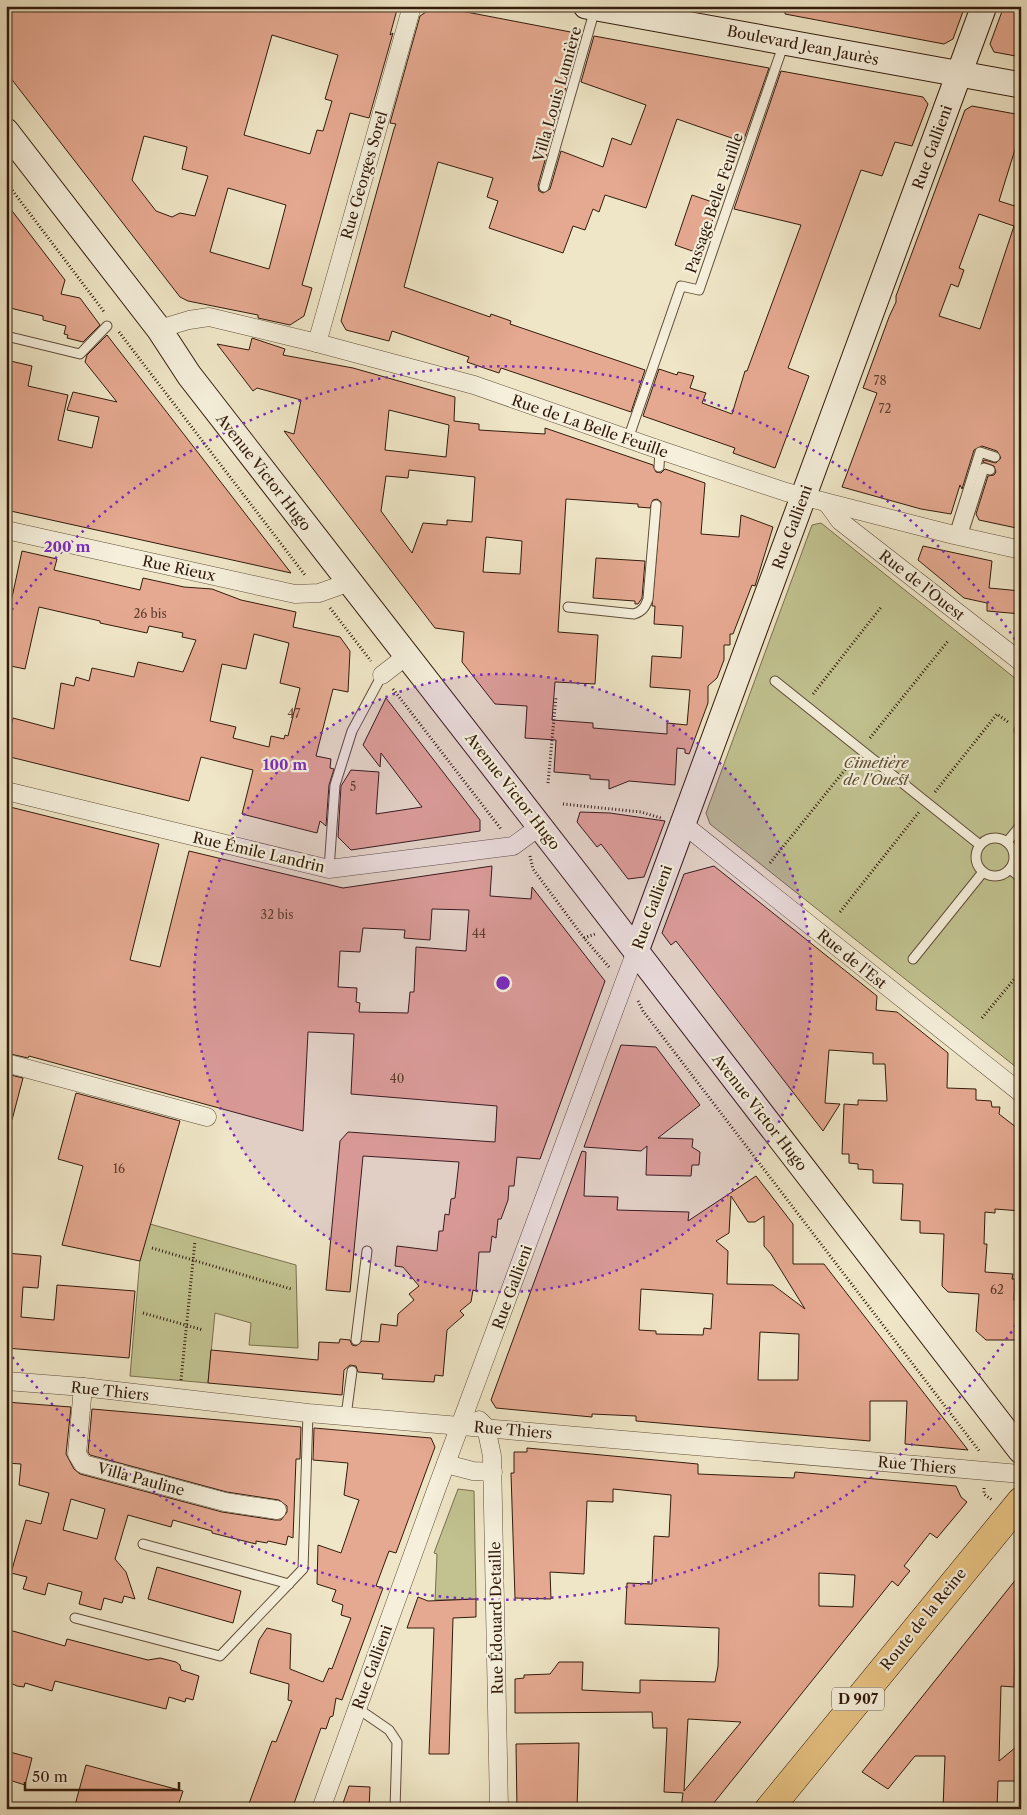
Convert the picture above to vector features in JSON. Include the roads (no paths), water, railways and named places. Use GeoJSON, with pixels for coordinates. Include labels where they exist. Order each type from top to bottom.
{"type":"FeatureCollection","features":[{"type":"Feature","properties":{"kind":"main road","name":"Route de la Reine"},"geometry":{"type":"LineString","coordinates":[[769,1809],[1009,1502]]}},
{"type":"Feature","properties":{"kind":"street","name":"Rue Georges Sorel"},"geometry":{"type":"LineString","coordinates":[[317,343],[412,6]]}},
{"type":"Feature","properties":{"kind":"street","name":"Rue Gallieni"},"geometry":{"type":"LineString","coordinates":[[321,1809],[467,1406],[625,983],[984,6]]}},
{"type":"Feature","properties":{"kind":"street","name":"Boulevard Jean Jaurès"},"geometry":{"type":"LineString","coordinates":[[591,7],[1021,85]]}},
{"type":"Feature","properties":{"kind":"street","name":"Avenue Victor Hugo"},"geometry":{"type":"LineString","coordinates":[[6,131],[159,329],[190,375],[350,582],[409,654],[530,835],[636,951],[1021,1451]]}},
{"type":"Feature","properties":{"kind":"street","name":"Rue de La Belle Feuille"},"geometry":{"type":"LineString","coordinates":[[159,329],[189,320],[209,317],[317,343],[474,385],[628,438],[659,459],[958,536],[1021,550]]}},
{"type":"Feature","properties":{"kind":"street","name":"Rue de l'Ouest"},"geometry":{"type":"LineString","coordinates":[[828,503],[840,521],[1021,662]]}},
{"type":"Feature","properties":{"kind":"street","name":"Rue Rieux"},"geometry":{"type":"LineString","coordinates":[[6,530],[295,594],[319,593],[350,582]]}},
{"type":"Feature","properties":{"kind":"street"},"geometry":{"type":"LineString","coordinates":[[382,675],[409,654]]}},
{"type":"Feature","properties":{"kind":"street","name":"Rue Émile Landrin"},"geometry":{"type":"LineString","coordinates":[[6,791],[329,870],[503,848],[530,835]]}},
{"type":"Feature","properties":{"kind":"street","name":"Rue de l'Est"},"geometry":{"type":"LineString","coordinates":[[683,824],[1021,1093]]}},
{"type":"Feature","properties":{"kind":"street"},"geometry":{"type":"LineString","coordinates":[[6,1063],[207,1117]]}},
{"type":"Feature","properties":{"kind":"street","name":"Rue Thiers"},"geometry":{"type":"LineString","coordinates":[[6,1381],[82,1387],[308,1413],[1021,1474]]}},
{"type":"Feature","properties":{"kind":"street","name":"Villa Pauline"},"geometry":{"type":"LineString","coordinates":[[82,1387],[77,1454],[83,1464],[225,1502],[277,1510]]}},
{"type":"Feature","properties":{"kind":"street"},"geometry":{"type":"LineString","coordinates":[[467,1406],[486,1427]]}},
{"type":"Feature","properties":{"kind":"street","name":"Rue Édouard Detaille"},"geometry":{"type":"LineString","coordinates":[[486,1427],[493,1472],[499,1809]]}},
{"type":"Feature","properties":{"kind":"street"},"geometry":{"type":"LineString","coordinates":[[446,1464],[473,1471],[493,1472]]}},
{"type":"Feature","properties":{"kind":"lane","name":"Villa Louis Lumière"},"geometry":{"type":"LineString","coordinates":[[544,187],[591,7]]}},
{"type":"Feature","properties":{"kind":"lane","name":"Passage Belle Feuille"},"geometry":{"type":"LineString","coordinates":[[628,438],[680,286],[699,290],[785,41]]}},
{"type":"Feature","properties":{"kind":"lane"},"geometry":{"type":"LineString","coordinates":[[6,336],[80,354],[107,326]]}},
{"type":"Feature","properties":{"kind":"lane"},"geometry":{"type":"LineString","coordinates":[[958,536],[980,452],[995,457]]}},
{"type":"Feature","properties":{"kind":"lane"},"geometry":{"type":"LineString","coordinates":[[958,536],[984,468],[990,470]]}},
{"type":"Feature","properties":{"kind":"lane"},"geometry":{"type":"LineString","coordinates":[[568,607],[634,614],[640,612],[645,607],[648,598],[656,505]]}},
{"type":"Feature","properties":{"kind":"lane"},"geometry":{"type":"LineString","coordinates":[[329,870],[336,785],[352,731],[382,675]]}},
{"type":"Feature","properties":{"kind":"lane"},"geometry":{"type":"LineString","coordinates":[[774,681],[980,845]]}},
{"type":"Feature","properties":{"kind":"lane"},"geometry":{"type":"LineString","coordinates":[[1007,842],[1021,825]]}},
{"type":"Feature","properties":{"kind":"lane"},"geometry":{"type":"LineString","coordinates":[[993,838],[1007,842],[1014,855],[1010,869],[997,876],[983,872],[976,859],[980,845],[993,838]]}},
{"type":"Feature","properties":{"kind":"lane"},"geometry":{"type":"LineString","coordinates":[[1010,869],[1021,878]]}},
{"type":"Feature","properties":{"kind":"lane"},"geometry":{"type":"LineString","coordinates":[[913,959],[983,872]]}},
{"type":"Feature","properties":{"kind":"lane"},"geometry":{"type":"LineString","coordinates":[[356,1340],[367,1250]]}},
{"type":"Feature","properties":{"kind":"lane"},"geometry":{"type":"LineString","coordinates":[[346,1416],[352,1371]]}},
{"type":"Feature","properties":{"kind":"lane"},"geometry":{"type":"LineString","coordinates":[[75,1618],[220,1656],[303,1569],[308,1413]]}},
{"type":"Feature","properties":{"kind":"lane"},"geometry":{"type":"LineString","coordinates":[[143,1544],[289,1584]]}},
{"type":"Feature","properties":{"kind":"lane"},"geometry":{"type":"LineString","coordinates":[[357,1708],[389,1730],[397,1742],[395,1809]]}},
{"type":"Feature","properties":{"kind":"park label","name":"Cimetière de l'Ouest"},"geometry":{"type":"Point","coordinates":[876,770]}}]}
